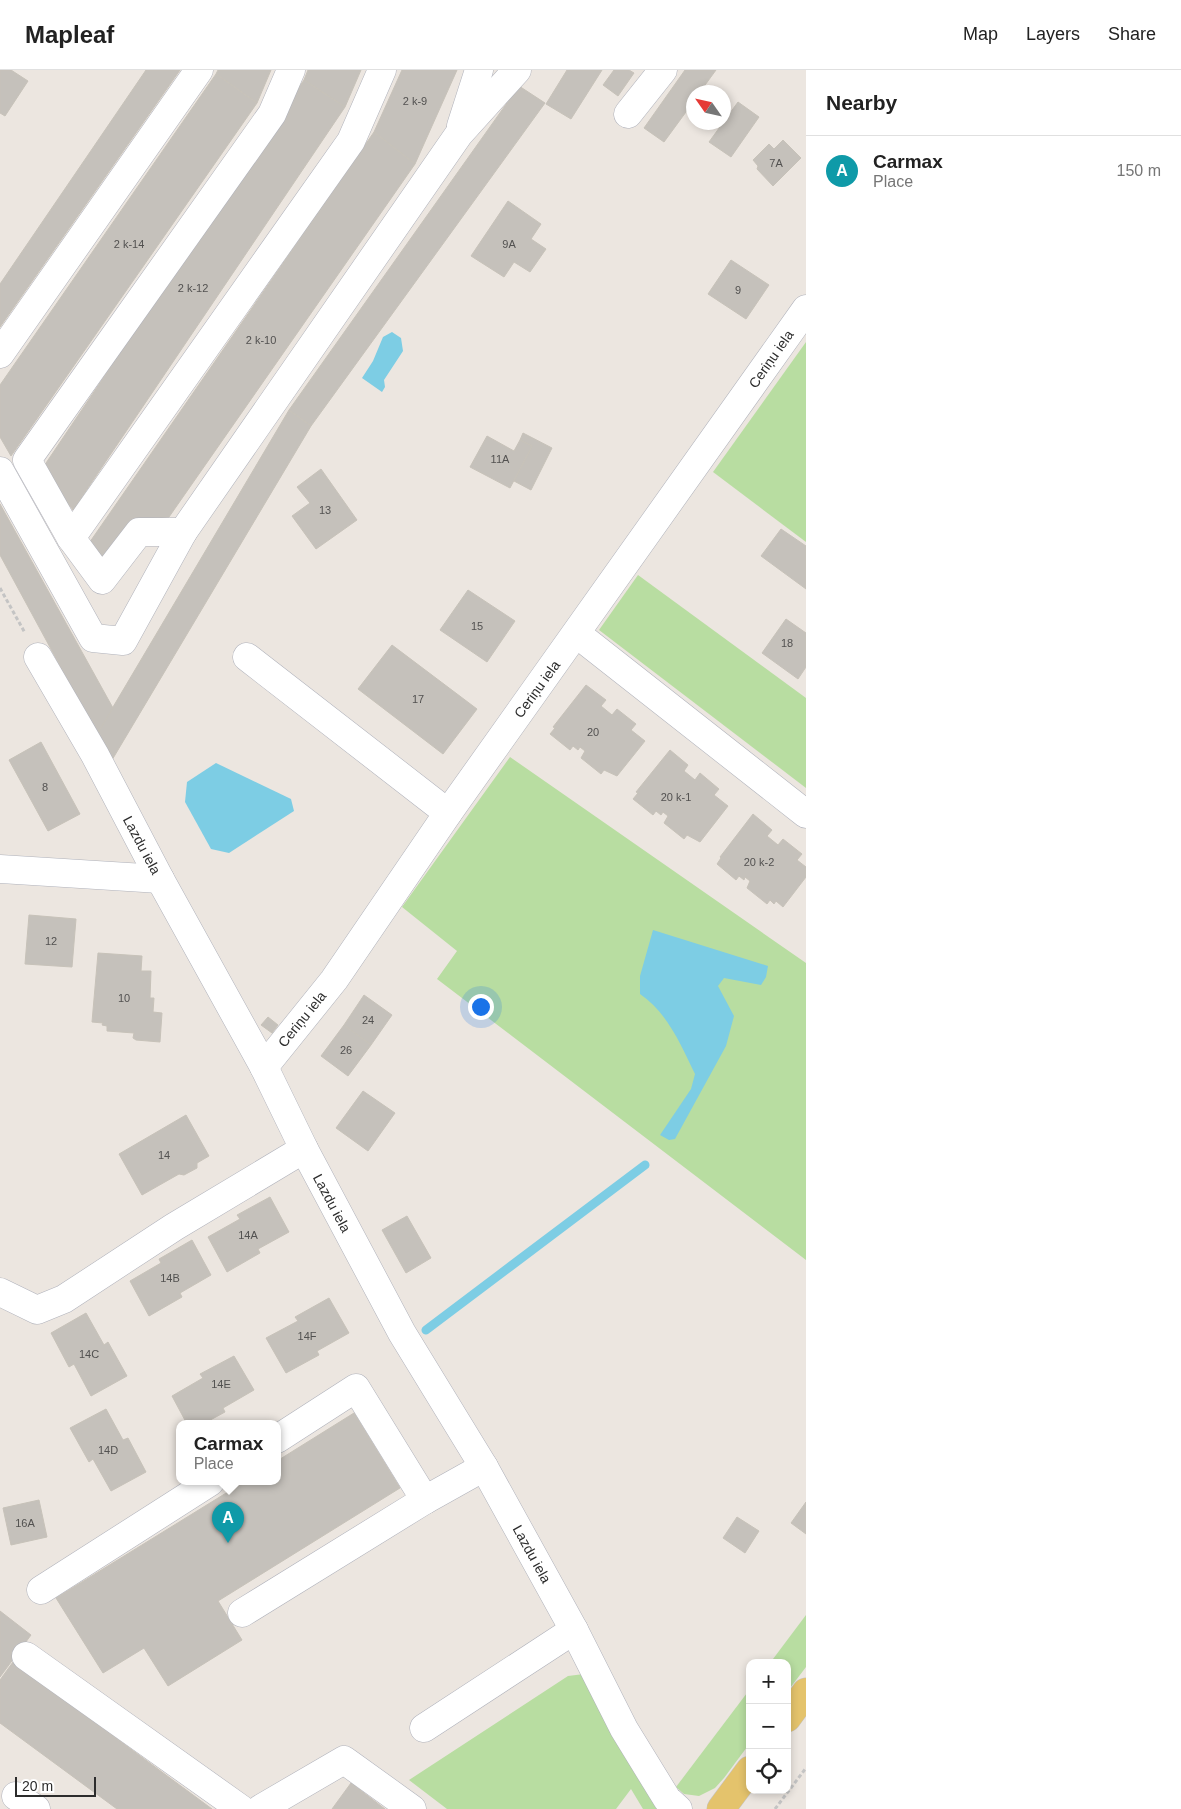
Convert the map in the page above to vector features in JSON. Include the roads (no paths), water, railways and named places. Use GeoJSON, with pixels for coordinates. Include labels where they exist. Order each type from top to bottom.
{"type":"FeatureCollection","features":[{"type":"Feature","properties":{"kind":"main road"},"geometry":{"type":"LineString","coordinates":[[791,1713],[806,1692]]}},
{"type":"Feature","properties":{"kind":"main road"},"geometry":{"type":"LineString","coordinates":[[721,1809],[746,1775]]}},
{"type":"Feature","properties":{"kind":"street"},"geometry":{"type":"LineString","coordinates":[[0,354],[200,70]]}},
{"type":"Feature","properties":{"kind":"street"},"geometry":{"type":"LineString","coordinates":[[183,532],[139,532],[102,580],[71,538],[28,460],[272,114],[291,70]]}},
{"type":"Feature","properties":{"kind":"street"},"geometry":{"type":"LineString","coordinates":[[71,538],[351,141],[382,70]]}},
{"type":"Feature","properties":{"kind":"street"},"geometry":{"type":"LineString","coordinates":[[459,134],[479,70]]}},
{"type":"Feature","properties":{"kind":"street"},"geometry":{"type":"LineString","coordinates":[[0,471],[93,638],[123,641],[183,532],[459,134],[517,70]]}},
{"type":"Feature","properties":{"kind":"street"},"geometry":{"type":"LineString","coordinates":[[628,114],[663,70]]}},
{"type":"Feature","properties":{"kind":"street","name":"Ceriņu iela"},"geometry":{"type":"LineString","coordinates":[[264,1067],[334,980],[448,813],[806,309]]}},
{"type":"Feature","properties":{"kind":"street"},"geometry":{"type":"LineString","coordinates":[[576,634],[806,814]]}},
{"type":"Feature","properties":{"kind":"street","name":"Lazdu iela"},"geometry":{"type":"LineString","coordinates":[[38,656],[95,755],[160,879],[264,1067],[304,1149],[402,1333],[484,1467],[574,1630],[624,1729],[667,1799],[678,1809]]}},
{"type":"Feature","properties":{"kind":"street"},"geometry":{"type":"LineString","coordinates":[[247,657],[448,813]]}},
{"type":"Feature","properties":{"kind":"street"},"geometry":{"type":"LineString","coordinates":[[0,869],[160,879]]}},
{"type":"Feature","properties":{"kind":"street"},"geometry":{"type":"LineString","coordinates":[[0,1292],[37,1310],[64,1300],[174,1227],[304,1149]]}},
{"type":"Feature","properties":{"kind":"street"},"geometry":{"type":"LineString","coordinates":[[281,1436],[356,1388],[425,1500]]}},
{"type":"Feature","properties":{"kind":"street"},"geometry":{"type":"LineString","coordinates":[[242,1613],[425,1500],[484,1467]]}},
{"type":"Feature","properties":{"kind":"street"},"geometry":{"type":"LineString","coordinates":[[41,1590],[205,1485]]}},
{"type":"Feature","properties":{"kind":"street"},"geometry":{"type":"LineString","coordinates":[[424,1728],[574,1630]]}},
{"type":"Feature","properties":{"kind":"street"},"geometry":{"type":"LineString","coordinates":[[26,1656],[241,1809]]}},
{"type":"Feature","properties":{"kind":"street"},"geometry":{"type":"LineString","coordinates":[[260,1809],[344,1760],[412,1809]]}},
{"type":"Feature","properties":{"kind":"water"},"geometry":{"type":"Polygon","coordinates":[[[392,332],[401,338],[403,351],[384,380],[385,387],[382,392],[362,378],[373,361],[383,337],[392,332]]]}},
{"type":"Feature","properties":{"kind":"water"},"geometry":{"type":"Polygon","coordinates":[[[216,763],[291,799],[294,811],[229,853],[211,849],[185,802],[187,782],[216,763]]]}},
{"type":"Feature","properties":{"kind":"water"},"geometry":{"type":"Polygon","coordinates":[[[653,930],[768,966],[766,977],[761,985],[724,978],[718,986],[734,1016],[726,1046],[675,1139],[669,1140],[660,1135],[691,1089],[695,1074],[679,1041],[666,1020],[650,1001],[640,994],[640,976],[653,930]]]}},
{"type":"Feature","properties":{"kind":"waterway"},"geometry":{"type":"LineString","coordinates":[[426,1330],[645,1165]]}},
{"type":"Feature","properties":{"kind":"place","name":"Carmax"},"geometry":{"type":"Point","coordinates":[228,1543]}}]}
